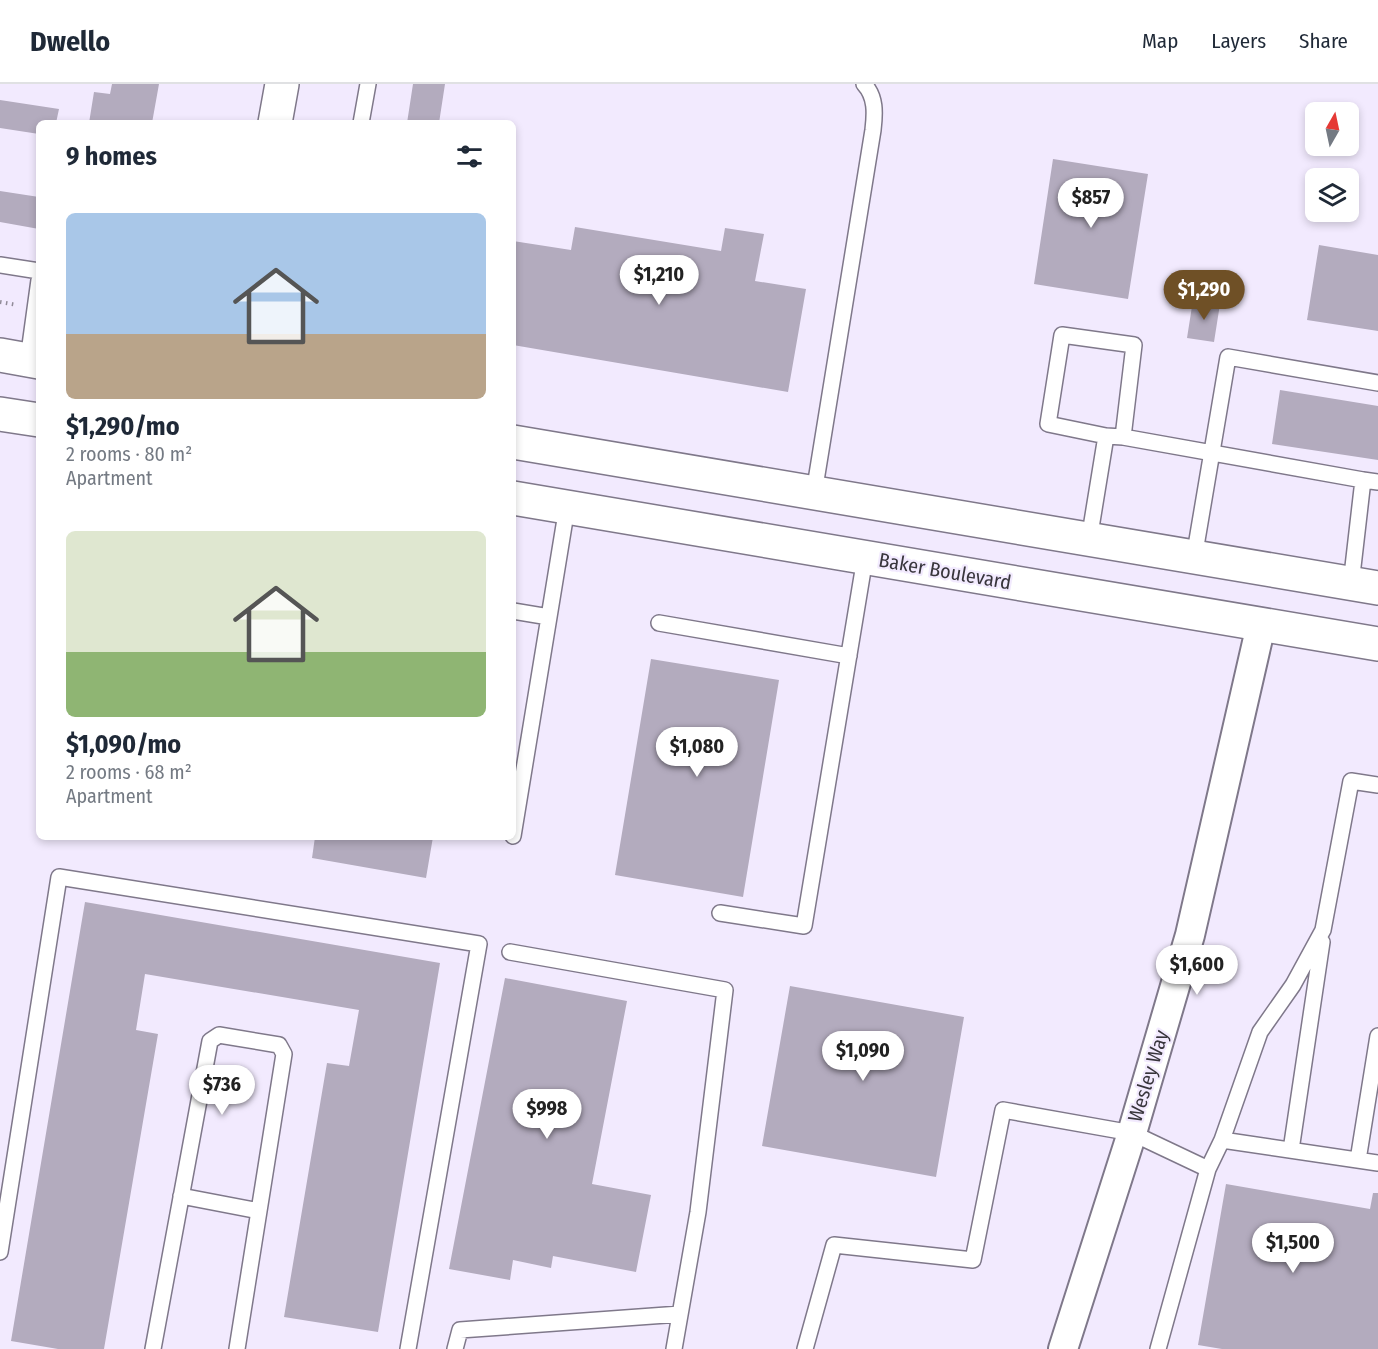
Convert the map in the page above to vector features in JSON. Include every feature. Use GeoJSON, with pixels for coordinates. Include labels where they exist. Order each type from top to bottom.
{"type":"FeatureCollection","features":[{"type":"Feature","properties":{"kind":"main road"},"geometry":{"type":"LineString","coordinates":[[276,120],[282,84]]}},
{"type":"Feature","properties":{"kind":"main road"},"geometry":{"type":"LineString","coordinates":[[0,414],[36,420]]}},
{"type":"Feature","properties":{"kind":"main road"},"geometry":{"type":"LineString","coordinates":[[516,443],[1365,586]]}},
{"type":"Feature","properties":{"kind":"main road","name":"Baker Boulevard"},"geometry":{"type":"LineString","coordinates":[[516,498],[1378,644]]}},
{"type":"Feature","properties":{"kind":"street","name":"Wesley Way"},"geometry":{"type":"LineString","coordinates":[[1063,1349],[1132,1133],[1190,935],[1261,625]]}},
{"type":"Feature","properties":{"kind":"lane"},"geometry":{"type":"LineString","coordinates":[[362,120],[368,84]]}},
{"type":"Feature","properties":{"kind":"lane"},"geometry":{"type":"LineString","coordinates":[[814,493],[873,130],[874,101],[864,84]]}},
{"type":"Feature","properties":{"kind":"lane"},"geometry":{"type":"LineString","coordinates":[[0,265],[36,271]]}},
{"type":"Feature","properties":{"kind":"lane"},"geometry":{"type":"LineString","coordinates":[[22,359],[36,294]]}},
{"type":"Feature","properties":{"kind":"lane"},"geometry":{"type":"LineString","coordinates":[[1124,437],[1134,345],[1062,335],[1048,424],[1370,481],[1365,586]]}},
{"type":"Feature","properties":{"kind":"lane"},"geometry":{"type":"LineString","coordinates":[[1194,558],[1228,357],[1378,382]]}},
{"type":"Feature","properties":{"kind":"lane"},"geometry":{"type":"LineString","coordinates":[[1089,540],[1106,436]]}},
{"type":"Feature","properties":{"kind":"lane"},"geometry":{"type":"LineString","coordinates":[[516,820],[567,507]]}},
{"type":"Feature","properties":{"kind":"lane"},"geometry":{"type":"LineString","coordinates":[[720,913],[804,926],[865,558]]}},
{"type":"Feature","properties":{"kind":"lane"},"geometry":{"type":"LineString","coordinates":[[516,612],[549,617]]}},
{"type":"Feature","properties":{"kind":"lane"},"geometry":{"type":"LineString","coordinates":[[659,623],[849,656]]}},
{"type":"Feature","properties":{"kind":"lane"},"geometry":{"type":"LineString","coordinates":[[1291,1150],[1323,930],[1351,781],[1378,785]]}},
{"type":"Feature","properties":{"kind":"lane"},"geometry":{"type":"LineString","coordinates":[[0,1252],[59,877],[479,944],[408,1349]]}},
{"type":"Feature","properties":{"kind":"lane"},"geometry":{"type":"LineString","coordinates":[[1158,1349],[1208,1169],[1222,1140],[1260,1032],[1293,985],[1323,930]]}},
{"type":"Feature","properties":{"kind":"lane"},"geometry":{"type":"LineString","coordinates":[[510,952],[725,990],[698,1212],[674,1349]]}},
{"type":"Feature","properties":{"kind":"lane"},"geometry":{"type":"LineString","coordinates":[[153,1349],[210,1041],[219,1035],[279,1045],[285,1054],[237,1349]]}},
{"type":"Feature","properties":{"kind":"lane"},"geometry":{"type":"LineString","coordinates":[[1358,1160],[1378,1036]]}},
{"type":"Feature","properties":{"kind":"lane"},"geometry":{"type":"LineString","coordinates":[[805,1349],[834,1245],[973,1260],[1003,1110],[1132,1133],[1208,1169]]}},
{"type":"Feature","properties":{"kind":"lane"},"geometry":{"type":"LineString","coordinates":[[1222,1140],[1378,1163]]}},
{"type":"Feature","properties":{"kind":"lane"},"geometry":{"type":"LineString","coordinates":[[181,1196],[259,1211]]}},
{"type":"Feature","properties":{"kind":"lane"},"geometry":{"type":"LineString","coordinates":[[455,1349],[460,1330],[680,1314]]}},
{"type":"Feature","properties":{"kind":"building"},"geometry":{"type":"Polygon","coordinates":[[[112,84],[159,84],[153,120],[89,120],[94,92],[110,94],[112,84]]]}},
{"type":"Feature","properties":{"kind":"building"},"geometry":{"type":"Polygon","coordinates":[[[413,84],[445,84],[439,120],[407,120],[413,84]]]}},
{"type":"Feature","properties":{"kind":"building"},"geometry":{"type":"Polygon","coordinates":[[[0,100],[59,109],[57,120],[36,120],[36,134],[0,128],[0,100]]]}},
{"type":"Feature","properties":{"kind":"building"},"geometry":{"type":"Polygon","coordinates":[[[1053,159],[1148,174],[1128,299],[1034,284],[1053,159]]]}},
{"type":"Feature","properties":{"kind":"building"},"geometry":{"type":"Polygon","coordinates":[[[0,191],[36,197],[36,228],[0,222],[0,191]]]}},
{"type":"Feature","properties":{"kind":"building"},"geometry":{"type":"Polygon","coordinates":[[[575,227],[721,251],[725,228],[764,234],[755,281],[806,289],[788,392],[516,346],[516,241],[571,250],[575,227]]]}},
{"type":"Feature","properties":{"kind":"building"},"geometry":{"type":"Polygon","coordinates":[[[1319,245],[1378,255],[1378,331],[1307,320],[1319,245]]]}},
{"type":"Feature","properties":{"kind":"building"},"geometry":{"type":"Polygon","coordinates":[[[1193,300],[1220,304],[1214,342],[1187,338],[1193,300]]]}},
{"type":"Feature","properties":{"kind":"building"},"geometry":{"type":"Polygon","coordinates":[[[1280,390],[1378,406],[1378,460],[1272,444],[1280,390]]]}},
{"type":"Feature","properties":{"kind":"building"},"geometry":{"type":"Polygon","coordinates":[[[651,659],[779,680],[743,897],[615,875],[651,659]]]}},
{"type":"Feature","properties":{"kind":"building"},"geometry":{"type":"Polygon","coordinates":[[[315,840],[432,840],[426,878],[312,858],[315,840]]]}},
{"type":"Feature","properties":{"kind":"building"},"geometry":{"type":"Polygon","coordinates":[[[85,902],[440,963],[378,1332],[284,1317],[327,1063],[349,1066],[359,1010],[145,974],[136,1030],[158,1034],[104,1349],[58,1349],[11,1341],[85,902]]]}},
{"type":"Feature","properties":{"kind":"building"},"geometry":{"type":"Polygon","coordinates":[[[505,978],[627,1001],[592,1184],[651,1195],[636,1272],[553,1256],[551,1268],[513,1260],[510,1280],[449,1269],[505,978]]]}},
{"type":"Feature","properties":{"kind":"building"},"geometry":{"type":"Polygon","coordinates":[[[790,986],[964,1017],[936,1177],[762,1146],[790,986]]]}},
{"type":"Feature","properties":{"kind":"building"},"geometry":{"type":"Polygon","coordinates":[[[1226,1184],[1370,1209],[1373,1193],[1378,1193],[1378,1349],[1222,1349],[1198,1345],[1226,1184]]]}}]}
